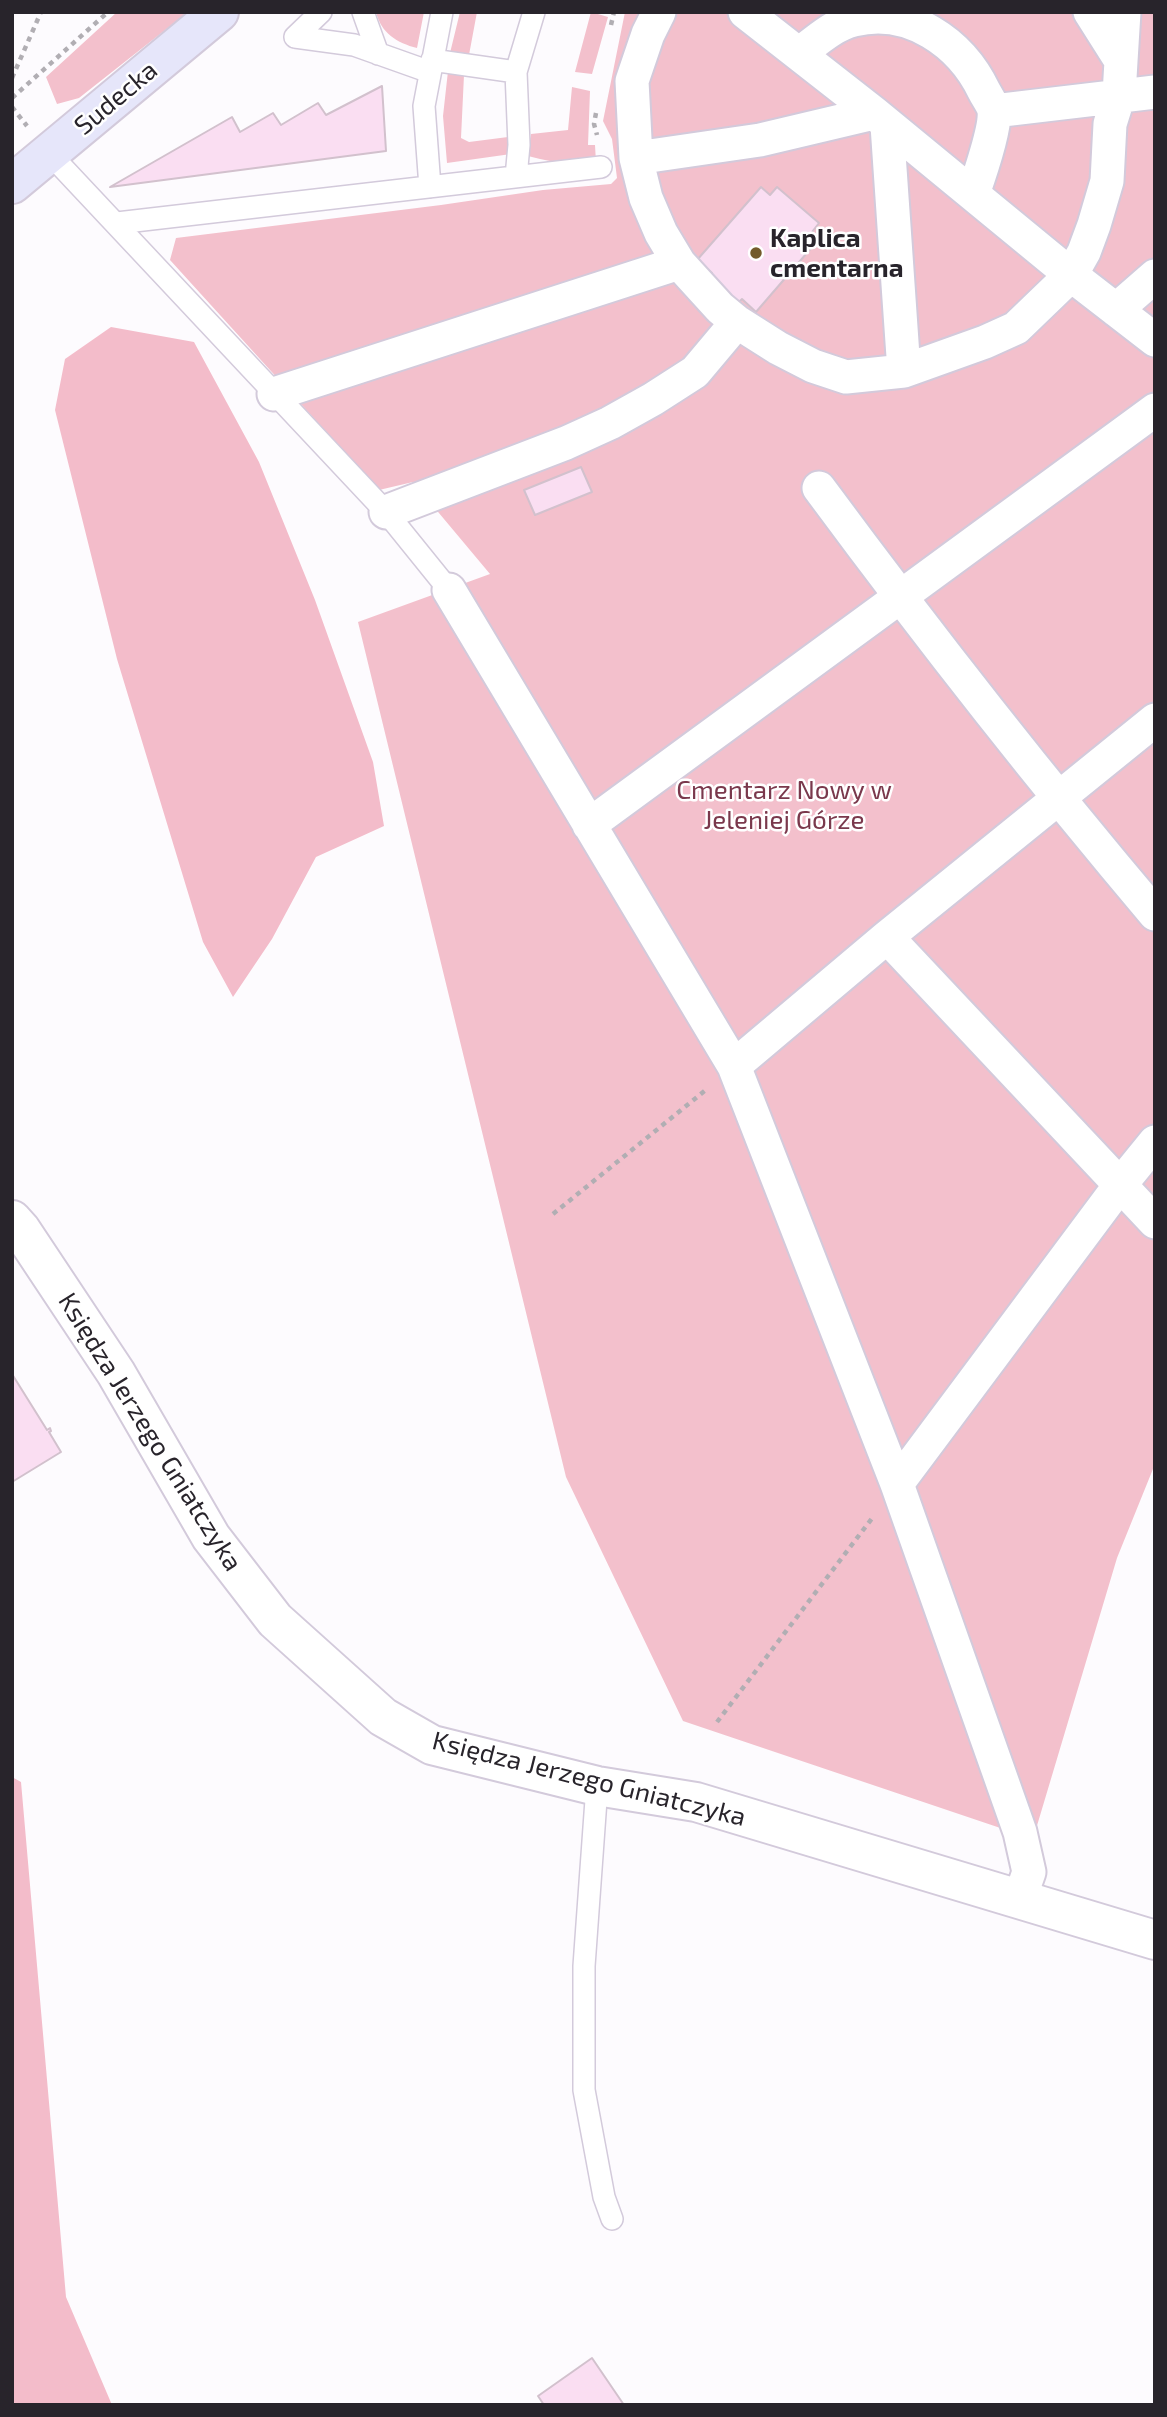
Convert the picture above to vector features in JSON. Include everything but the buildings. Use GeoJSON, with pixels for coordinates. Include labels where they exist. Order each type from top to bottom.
{"type":"FeatureCollection","features":[{"type":"Feature","properties":{"kind":"main road","name":"Sudecka"},"geometry":{"type":"LineString","coordinates":[[12,184],[219,12]]}},
{"type":"Feature","properties":{"kind":"street"},"geometry":{"type":"LineString","coordinates":[[659,12],[648,34],[632,81],[636,158],[646,198],[661,233],[679,263],[720,308],[737,322],[813,366],[846,377],[904,371],[1016,328],[1071,275],[1084,252],[1107,181],[1111,124],[1119,95],[1124,12]]}},
{"type":"Feature","properties":{"kind":"street"},"geometry":{"type":"LineString","coordinates":[[745,12],[1155,340]]}},
{"type":"Feature","properties":{"kind":"street"},"geometry":{"type":"LineString","coordinates":[[1090,12],[1121,61]]}},
{"type":"Feature","properties":{"kind":"street"},"geometry":{"type":"LineString","coordinates":[[799,54],[822,36],[851,21],[874,15],[912,23],[939,35],[961,55],[977,76],[994,111],[973,194]]}},
{"type":"Feature","properties":{"kind":"street"},"geometry":{"type":"LineString","coordinates":[[994,111],[1155,92]]}},
{"type":"Feature","properties":{"kind":"street"},"geometry":{"type":"LineString","coordinates":[[636,158],[881,119]]}},
{"type":"Feature","properties":{"kind":"street"},"geometry":{"type":"LineString","coordinates":[[881,119],[904,371]]}},
{"type":"Feature","properties":{"kind":"street"},"geometry":{"type":"LineString","coordinates":[[274,394],[679,263]]}},
{"type":"Feature","properties":{"kind":"street"},"geometry":{"type":"LineString","coordinates":[[1116,310],[1155,276]]}},
{"type":"Feature","properties":{"kind":"street"},"geometry":{"type":"LineString","coordinates":[[386,512],[566,443],[610,423],[695,372],[737,322]]}},
{"type":"Feature","properties":{"kind":"street"},"geometry":{"type":"LineString","coordinates":[[589,825],[1155,410]]}},
{"type":"Feature","properties":{"kind":"street"},"geometry":{"type":"LineString","coordinates":[[819,488],[899,596],[1059,800],[1155,914]]}},
{"type":"Feature","properties":{"kind":"street"},"geometry":{"type":"LineString","coordinates":[[449,590],[734,1066],[897,1485],[1020,1832],[1030,1872],[1020,1898]]}},
{"type":"Feature","properties":{"kind":"street"},"geometry":{"type":"LineString","coordinates":[[734,1066],[887,937],[1155,720]]}},
{"type":"Feature","properties":{"kind":"street"},"geometry":{"type":"LineString","coordinates":[[887,937],[1155,1222]]}},
{"type":"Feature","properties":{"kind":"street"},"geometry":{"type":"LineString","coordinates":[[897,1485],[1120,1185],[1155,1142]]}},
{"type":"Feature","properties":{"kind":"street","name":"Księdza Jerzego Gniatczyka"},"geometry":{"type":"LineString","coordinates":[[12,1220],[116,1373],[211,1536],[275,1620],[383,1717],[432,1745],[597,1786],[696,1802],[1155,1940]]}},
{"type":"Feature","properties":{"kind":"lane"},"geometry":{"type":"LineString","coordinates":[[321,12],[295,37],[354,45],[378,54],[431,66],[516,72]]}},
{"type":"Feature","properties":{"kind":"lane"},"geometry":{"type":"LineString","coordinates":[[363,12],[378,54]]}},
{"type":"Feature","properties":{"kind":"lane"},"geometry":{"type":"LineString","coordinates":[[429,187],[424,106],[442,12]]}},
{"type":"Feature","properties":{"kind":"lane"},"geometry":{"type":"LineString","coordinates":[[516,177],[519,145],[516,72],[534,12]]}},
{"type":"Feature","properties":{"kind":"lane"},"geometry":{"type":"LineString","coordinates":[[49,153],[386,512],[449,590]]}},
{"type":"Feature","properties":{"kind":"lane"},"geometry":{"type":"LineString","coordinates":[[117,223],[601,167]]}},
{"type":"Feature","properties":{"kind":"lane"},"geometry":{"type":"LineString","coordinates":[[597,1786],[584,1966],[584,2090],[604,2197],[611,2219]]}},
{"type":"Feature","properties":{"kind":"path"},"geometry":{"type":"LineString","coordinates":[[12,78],[41,12]]}},
{"type":"Feature","properties":{"kind":"path"},"geometry":{"type":"LineString","coordinates":[[12,98],[108,12]]}},
{"type":"Feature","properties":{"kind":"path"},"geometry":{"type":"LineString","coordinates":[[553,1214],[734,1066]]}},
{"type":"Feature","properties":{"kind":"path"},"geometry":{"type":"LineString","coordinates":[[717,1722],[897,1485]]}},
{"type":"Feature","properties":{"kind":"green space"},"geometry":{"type":"Polygon","coordinates":[[[117,12],[188,12],[79,98],[57,104],[46,77],[117,12]]]}},
{"type":"Feature","properties":{"kind":"green space"},"geometry":{"type":"Polygon","coordinates":[[[376,12],[424,12],[417,48],[391,36],[382,26],[376,12]]]}},
{"type":"Feature","properties":{"kind":"green space"},"geometry":{"type":"Polygon","coordinates":[[[460,12],[477,12],[469,55],[450,53],[460,12]]]}},
{"type":"Feature","properties":{"kind":"green space"},"geometry":{"type":"Polygon","coordinates":[[[591,12],[608,17],[592,74],[575,72],[591,12]]]}},
{"type":"Feature","properties":{"kind":"green space","name":"Cmentarz Nowy w Jeleniej Górze"},"geometry":{"type":"Polygon","coordinates":[[[625,12],[1155,12],[1155,1464],[1117,1558],[1033,1839],[683,1721],[566,1477],[358,622],[490,574],[413,482],[379,490],[170,260],[176,238],[543,190],[611,184],[617,178],[612,139],[603,121],[625,12]]]}},
{"type":"Feature","properties":{"kind":"green space"},"geometry":{"type":"Polygon","coordinates":[[[448,71],[464,75],[461,138],[469,142],[508,137],[511,154],[447,163],[443,116],[448,71]]]}},
{"type":"Feature","properties":{"kind":"green space"},"geometry":{"type":"Polygon","coordinates":[[[572,87],[590,91],[588,145],[595,145],[596,162],[562,163],[528,156],[531,134],[568,130],[572,87]]]}},
{"type":"Feature","properties":{"kind":"shaded area"},"geometry":{"type":"Polygon","coordinates":[[[111,327],[194,342],[259,462],[315,600],[373,762],[384,826],[316,857],[272,939],[233,997],[203,942],[117,659],[55,410],[65,359],[111,327]]]}},
{"type":"Feature","properties":{"kind":"shaded area"},"geometry":{"type":"Polygon","coordinates":[[[12,1777],[21,1782],[66,2297],[112,2405],[12,2405],[12,1777]]]}},
{"type":"Feature","properties":{"kind":"place","name":"Kaplica cmentarna"},"geometry":{"type":"Point","coordinates":[756,253]}}]}
